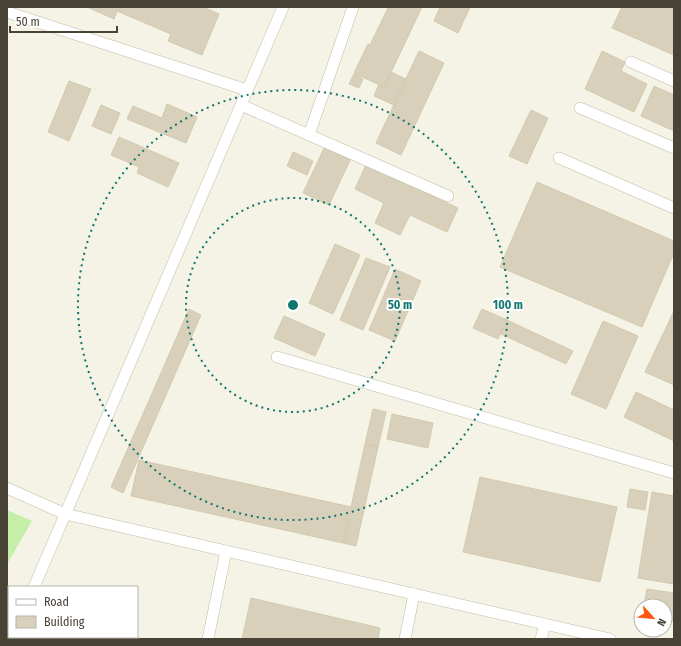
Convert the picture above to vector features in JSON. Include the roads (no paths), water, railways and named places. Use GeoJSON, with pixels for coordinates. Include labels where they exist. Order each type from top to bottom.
{"type":"FeatureCollection","features":[{"type":"Feature","properties":{"kind":"street"},"geometry":{"type":"LineString","coordinates":[[34,586],[283,7]]}},
{"type":"Feature","properties":{"kind":"street"},"geometry":{"type":"LineString","coordinates":[[309,135],[353,7]]}},
{"type":"Feature","properties":{"kind":"street"},"geometry":{"type":"LineString","coordinates":[[7,12],[247,90]]}},
{"type":"Feature","properties":{"kind":"street"},"geometry":{"type":"LineString","coordinates":[[631,62],[674,80]]}},
{"type":"Feature","properties":{"kind":"street"},"geometry":{"type":"LineString","coordinates":[[241,105],[448,196]]}},
{"type":"Feature","properties":{"kind":"street"},"geometry":{"type":"LineString","coordinates":[[580,108],[674,148]]}},
{"type":"Feature","properties":{"kind":"street"},"geometry":{"type":"LineString","coordinates":[[558,158],[674,208]]}},
{"type":"Feature","properties":{"kind":"street"},"geometry":{"type":"LineString","coordinates":[[277,357],[674,473]]}},
{"type":"Feature","properties":{"kind":"street"},"geometry":{"type":"LineString","coordinates":[[7,488],[66,514],[610,639]]}},
{"type":"Feature","properties":{"kind":"street"},"geometry":{"type":"LineString","coordinates":[[208,639],[226,551]]}},
{"type":"Feature","properties":{"kind":"street"},"geometry":{"type":"LineString","coordinates":[[405,639],[414,594]]}},
{"type":"Feature","properties":{"kind":"street"},"geometry":{"type":"LineString","coordinates":[[541,639],[545,624]]}}]}
